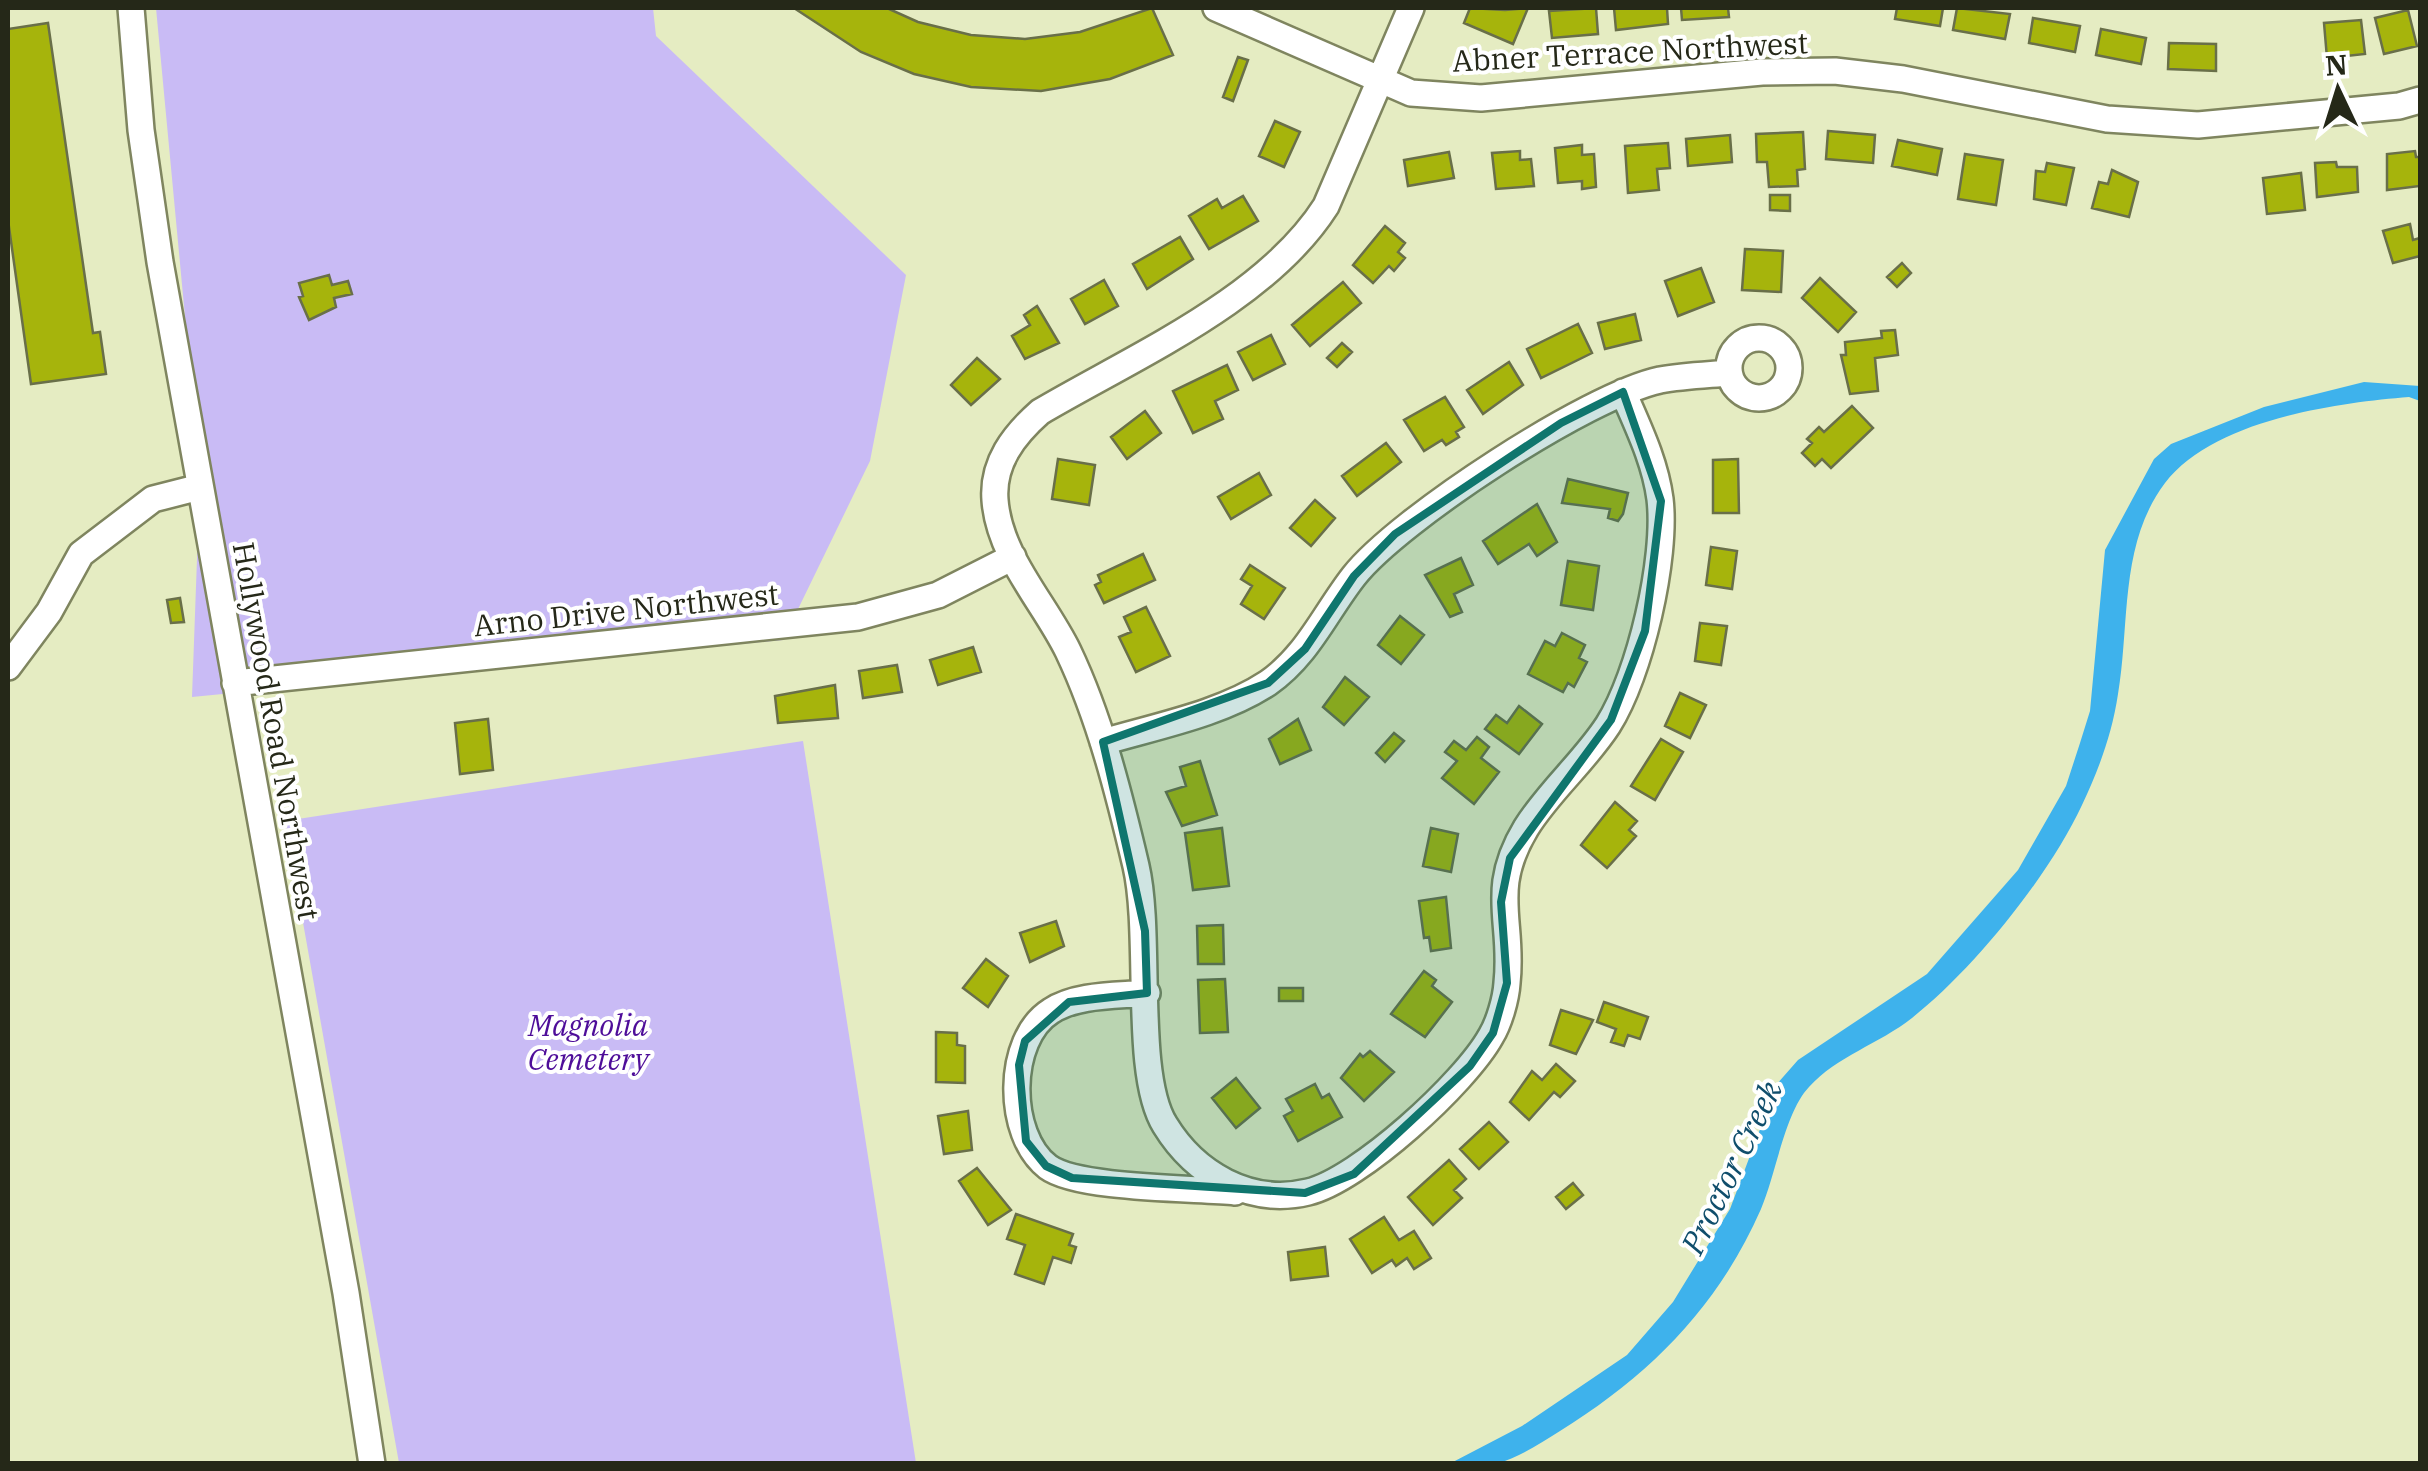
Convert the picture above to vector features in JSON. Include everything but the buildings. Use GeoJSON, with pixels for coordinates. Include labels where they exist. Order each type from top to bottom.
{"type":"FeatureCollection","features":[{"type":"Feature","properties":{"kind":"street","name":"Hollywood Road Northwest"},"geometry":{"type":"LineString","coordinates":[[132,8],[141,130],[200,487],[346,1293],[372,1464]]}},
{"type":"Feature","properties":{"kind":"street","name":"Abner Terrace Northwest"},"geometry":{"type":"LineString","coordinates":[[1216,8],[1411,93],[1481,98],[1762,72],[1835,71],[1903,79],[2108,120],[2198,126],[2400,106],[2420,100]]}},
{"type":"Feature","properties":{"kind":"street"},"geometry":{"type":"LineString","coordinates":[[1244,1192],[1193,1162],[1162,1122],[1148,1073],[1147,993],[1137,871],[1103,742],[1068,652],[999,527],[994,495],[999,464],[1016,434],[1040,412],[1246,290],[1285,260],[1326,206],[1411,8]]}},
{"type":"Feature","properties":{"kind":"street"},"geometry":{"type":"LineString","coordinates":[[1103,742],[1228,703],[1268,682],[1305,650],[1354,576],[1394,534],[1561,422],[1623,392],[1659,380],[1729,373]]}},
{"type":"Feature","properties":{"kind":"street"},"geometry":{"type":"LineString","coordinates":[[1147,993],[1070,1002],[1036,1024],[1019,1064],[1020,1116],[1026,1141],[1046,1166],[1072,1178],[1306,1193],[1354,1174],[1470,1066],[1493,1033],[1508,982],[1502,902],[1510,858],[1528,824],[1611,720],[1632,677],[1645,631],[1660,539],[1661,501],[1652,459],[1623,392]]}},
{"type":"Feature","properties":{"kind":"street"},"geometry":{"type":"LineString","coordinates":[[8,667],[50,612],[81,554],[153,499],[200,487]]}},
{"type":"Feature","properties":{"kind":"street","name":"Arno Drive Northwest"},"geometry":{"type":"LineString","coordinates":[[235,683],[858,617],[938,595],[1014,556]]}},
{"type":"Feature","properties":{"kind":"highlighted area"},"geometry":{"type":"Polygon","coordinates":[[[1623,392],[1661,501],[1645,631],[1611,720],[1510,858],[1501,902],[1507,983],[1493,1033],[1470,1066],[1354,1174],[1305,1193],[1072,1178],[1046,1166],[1026,1141],[1019,1065],[1025,1041],[1069,1002],[1147,993],[1145,931],[1103,742],[1268,683],[1305,649],[1354,576],[1395,534],[1561,423],[1623,392]]]}},
{"type":"Feature","properties":{"kind":"green space"},"geometry":{"type":"Polygon","coordinates":[[[156,8],[653,8],[656,36],[906,275],[870,461],[783,640],[192,697],[200,476],[156,8]]]}},
{"type":"Feature","properties":{"kind":"green space","name":"Magnolia Cemetery"},"geometry":{"type":"Polygon","coordinates":[[[803,741],[916,1463],[399,1463],[285,821],[803,741]]]}},
{"type":"Feature","properties":{"kind":"water"},"geometry":{"type":"Polygon","coordinates":[[[2364,382],[2420,386],[2420,401],[2409,397],[2346,404],[2277,419],[2213,444],[2186,461],[2165,483],[2150,507],[2133,558],[2122,667],[2108,737],[2068,833],[2008,920],[1960,974],[1912,1018],[1832,1067],[1809,1087],[1787,1127],[1761,1209],[1744,1244],[1702,1308],[1652,1362],[1546,1440],[1498,1463],[1451,1463],[1522,1426],[1627,1355],[1673,1302],[1730,1209],[1777,1084],[1798,1060],[1927,974],[2018,870],[2066,786],[2090,711],[2105,550],[2154,459],[2171,444],[2264,407],[2364,382]]]}},
{"type":"Feature","properties":{"kind":"water label","name":"Proctor Creek"},"geometry":{"type":"Point","coordinates":[1731,1167]}}]}
